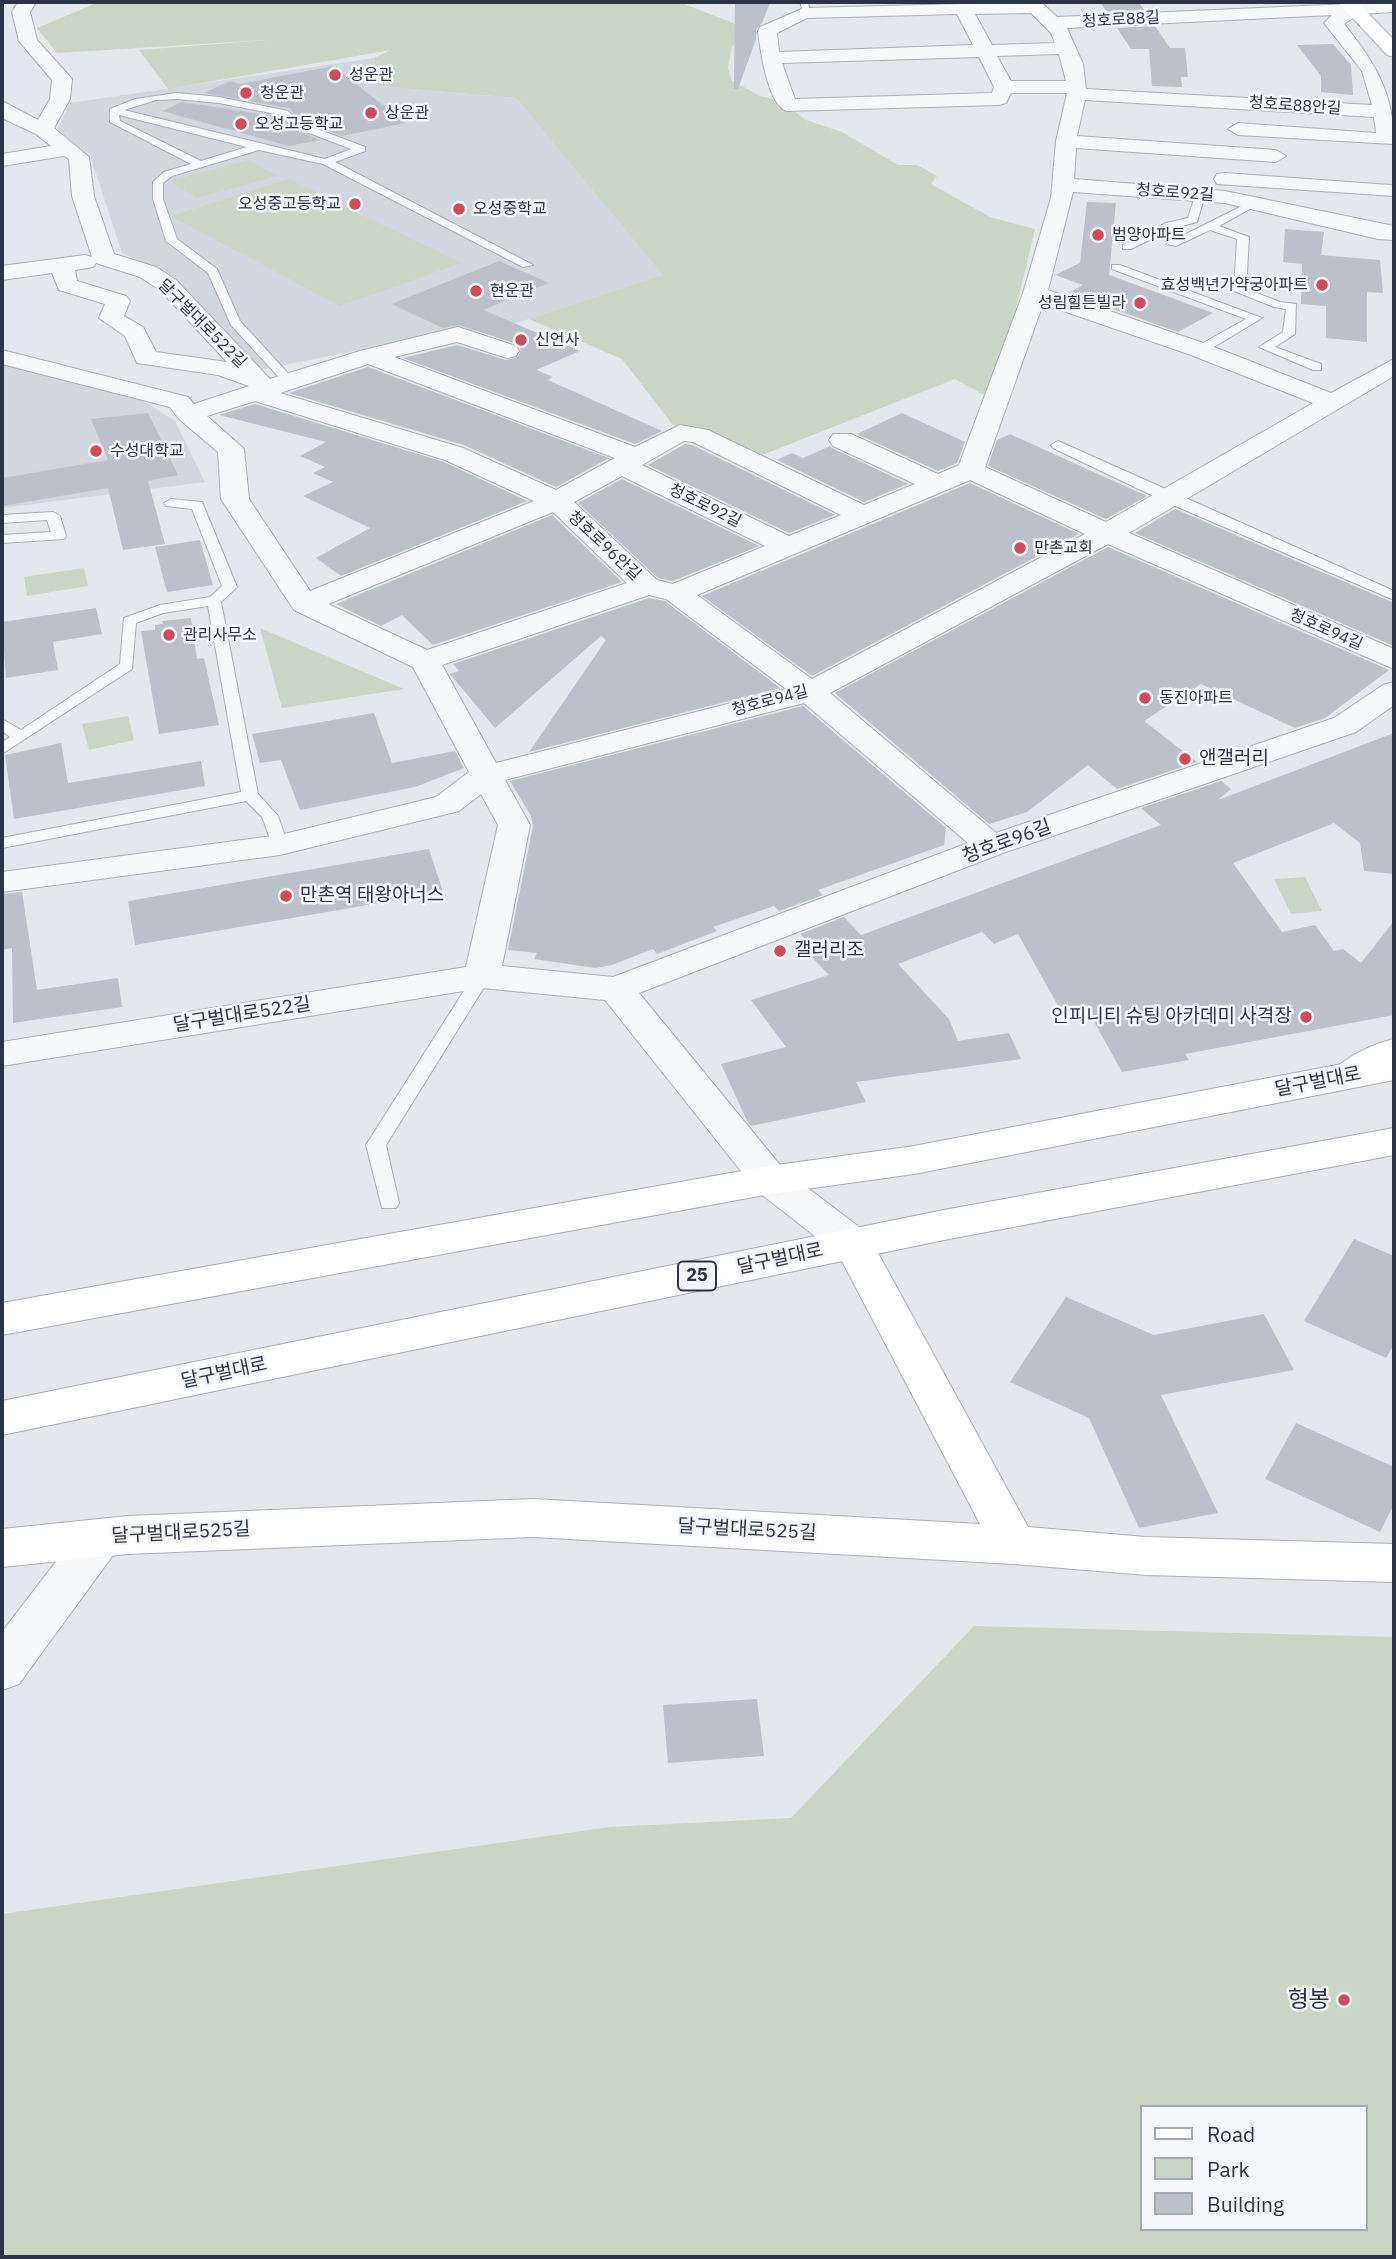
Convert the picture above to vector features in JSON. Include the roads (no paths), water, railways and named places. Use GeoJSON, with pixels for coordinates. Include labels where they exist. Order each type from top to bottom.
{"type":"FeatureCollection","features":[{"type":"Feature","properties":{"kind":"main road"},"geometry":{"type":"LineString","coordinates":[[1350,5],[1387,35],[1394,51]]}},
{"type":"Feature","properties":{"kind":"main road"},"geometry":{"type":"LineString","coordinates":[[1349,1076],[1394,1051]]}},
{"type":"Feature","properties":{"kind":"main road","name":"달구벌대로"},"geometry":{"type":"LineString","coordinates":[[2,1319],[770,1180],[914,1160],[1394,1067]]}},
{"type":"Feature","properties":{"kind":"main road","name":"달구벌대로"},"geometry":{"type":"LineString","coordinates":[[2,1418],[853,1244],[1394,1142]]}},
{"type":"Feature","properties":{"kind":"main road"},"geometry":{"type":"LineString","coordinates":[[853,1244],[1014,1545]]}},
{"type":"Feature","properties":{"kind":"main road","name":"달구벌대로525길"},"geometry":{"type":"LineString","coordinates":[[2,1548],[100,1538],[533,1518],[1014,1545],[1146,1556],[1394,1563]]}},
{"type":"Feature","properties":{"kind":"street"},"geometry":{"type":"LineString","coordinates":[[27,2],[21,12],[22,42],[62,79],[60,99],[43,130]]}},
{"type":"Feature","properties":{"kind":"street"},"geometry":{"type":"LineString","coordinates":[[963,8],[1004,87],[999,99],[787,105],[770,58],[767,31],[816,8],[963,8],[1033,4]]}},
{"type":"Feature","properties":{"kind":"street","name":"청호로88길"},"geometry":{"type":"LineString","coordinates":[[1033,4],[1055,23],[1073,64],[1077,90]]}},
{"type":"Feature","properties":{"kind":"street"},"geometry":{"type":"LineString","coordinates":[[1063,176],[1225,188],[1392,221],[1384,112],[1371,70],[1333,23],[1350,5]]}},
{"type":"Feature","properties":{"kind":"street","name":"청호로88길"},"geometry":{"type":"LineString","coordinates":[[1055,23],[1350,5],[1394,7]]}},
{"type":"Feature","properties":{"kind":"street"},"geometry":{"type":"LineString","coordinates":[[816,8],[844,56],[863,102]]}},
{"type":"Feature","properties":{"kind":"street"},"geometry":{"type":"LineString","coordinates":[[898,9],[913,54],[940,100]]}},
{"type":"Feature","properties":{"kind":"street"},"geometry":{"type":"LineString","coordinates":[[770,58],[1064,48]]}},
{"type":"Feature","properties":{"kind":"street"},"geometry":{"type":"LineString","coordinates":[[1004,87],[1233,102]]}},
{"type":"Feature","properties":{"kind":"street"},"geometry":{"type":"LineString","coordinates":[[971,470],[1035,293],[1063,176],[1066,141],[1077,90]]}},
{"type":"Feature","properties":{"kind":"street","name":"청호로88안길"},"geometry":{"type":"LineString","coordinates":[[1225,188],[1226,152],[1221,128],[1233,102],[1384,112]]}},
{"type":"Feature","properties":{"kind":"street"},"geometry":{"type":"LineString","coordinates":[[2,107],[10,115],[43,130],[79,157],[83,195],[104,258]]}},
{"type":"Feature","properties":{"kind":"street"},"geometry":{"type":"LineString","coordinates":[[1070,118],[1096,120]]}},
{"type":"Feature","properties":{"kind":"street","name":"청호로88안길"},"geometry":{"type":"LineString","coordinates":[[1221,128],[1386,140]]}},
{"type":"Feature","properties":{"kind":"street"},"geometry":{"type":"LineString","coordinates":[[2,135],[43,130]]}},
{"type":"Feature","properties":{"kind":"street"},"geometry":{"type":"LineString","coordinates":[[1066,141],[1293,157]]}},
{"type":"Feature","properties":{"kind":"street"},"geometry":{"type":"LineString","coordinates":[[2,160],[69,149]]}},
{"type":"Feature","properties":{"kind":"street","name":"청호로92길"},"geometry":{"type":"LineString","coordinates":[[1063,176],[1200,195],[1225,188],[1252,205],[1392,221]]}},
{"type":"Feature","properties":{"kind":"street","name":"달구벌대로522길"},"geometry":{"type":"LineString","coordinates":[[2,273],[104,258],[148,272],[167,285],[270,384]]}},
{"type":"Feature","properties":{"kind":"street"},"geometry":{"type":"LineString","coordinates":[[62,266],[67,285],[118,301],[111,318],[135,332],[146,358],[97,380]]}},
{"type":"Feature","properties":{"kind":"street"},"geometry":{"type":"LineString","coordinates":[[1035,293],[1200,350],[1332,401]]}},
{"type":"Feature","properties":{"kind":"street"},"geometry":{"type":"LineString","coordinates":[[270,384],[458,334],[507,351]]}},
{"type":"Feature","properties":{"kind":"street"},"geometry":{"type":"LineString","coordinates":[[369,356],[630,461]]}},
{"type":"Feature","properties":{"kind":"street"},"geometry":{"type":"LineString","coordinates":[[2,357],[179,402],[188,414],[230,449],[235,499],[304,604],[425,661],[514,825],[482,976]]}},
{"type":"Feature","properties":{"kind":"street","name":"달구벌대로522길"},"geometry":{"type":"LineString","coordinates":[[146,358],[222,368],[270,384]]}},
{"type":"Feature","properties":{"kind":"street","name":"청호로94길"},"geometry":{"type":"LineString","coordinates":[[486,775],[810,692],[1171,499],[1394,366]]}},
{"type":"Feature","properties":{"kind":"street","name":"달구벌대로522길"},"geometry":{"type":"LineString","coordinates":[[188,414],[270,384]]}},
{"type":"Feature","properties":{"kind":"street","name":"청호로96안길"},"geometry":{"type":"LineString","coordinates":[[270,384],[264,396],[454,454],[557,501],[647,586],[676,593],[810,692],[991,846]]}},
{"type":"Feature","properties":{"kind":"street"},"geometry":{"type":"LineString","coordinates":[[304,604],[557,501],[680,433],[699,435],[863,515]]}},
{"type":"Feature","properties":{"kind":"street"},"geometry":{"type":"LineString","coordinates":[[842,440],[937,484]]}},
{"type":"Feature","properties":{"kind":"street","name":"청호로92길"},"geometry":{"type":"LineString","coordinates":[[630,461],[788,546]]}},
{"type":"Feature","properties":{"kind":"street"},"geometry":{"type":"LineString","coordinates":[[676,593],[971,470],[1105,532]]}},
{"type":"Feature","properties":{"kind":"street","name":"청호로94길"},"geometry":{"type":"LineString","coordinates":[[1105,532],[1394,660]]}},
{"type":"Feature","properties":{"kind":"street"},"geometry":{"type":"LineString","coordinates":[[425,661],[647,586]]}},
{"type":"Feature","properties":{"kind":"street","name":"청호로96길"},"geometry":{"type":"LineString","coordinates":[[616,989],[991,846],[1345,724],[1394,691]]}},
{"type":"Feature","properties":{"kind":"street"},"geometry":{"type":"LineString","coordinates":[[2,882],[280,845],[447,804],[486,775]]}},
{"type":"Feature","properties":{"kind":"street","name":"달구벌대로522길"},"geometry":{"type":"LineString","coordinates":[[2,1054],[482,976],[616,989]]}},
{"type":"Feature","properties":{"kind":"street"},"geometry":{"type":"LineString","coordinates":[[616,989],[770,1180],[853,1244]]}},
{"type":"Feature","properties":{"kind":"street","name":"달구벌대로525길"},"geometry":{"type":"LineString","coordinates":[[2,1669],[100,1538]]}},
{"type":"Feature","properties":{"kind":"lane"},"geometry":{"type":"LineString","coordinates":[[114,111],[132,101],[187,93],[284,113],[295,124],[361,149],[326,162]]}},
{"type":"Feature","properties":{"kind":"lane"},"geometry":{"type":"LineString","coordinates":[[114,111],[326,162],[527,265]]}},
{"type":"Feature","properties":{"kind":"lane"},"geometry":{"type":"LineString","coordinates":[[114,111],[115,122],[199,164]]}},
{"type":"Feature","properties":{"kind":"lane"},"geometry":{"type":"LineString","coordinates":[[259,147],[168,174],[159,182],[158,199],[172,241],[213,271],[235,322],[270,384]]}},
{"type":"Feature","properties":{"kind":"lane"},"geometry":{"type":"LineString","coordinates":[[1127,247],[1170,225],[1193,220],[1200,195]]}},
{"type":"Feature","properties":{"kind":"lane"},"geometry":{"type":"LineString","coordinates":[[1172,244],[1252,205]]}},
{"type":"Feature","properties":{"kind":"lane"},"geometry":{"type":"LineString","coordinates":[[1209,226],[1242,237],[1240,291],[1278,305],[1292,306],[1289,334],[1265,347],[1317,367]]}},
{"type":"Feature","properties":{"kind":"lane"},"geometry":{"type":"LineString","coordinates":[[1116,267],[1256,318],[1200,350]]}},
{"type":"Feature","properties":{"kind":"lane"},"geometry":{"type":"LineString","coordinates":[[1058,445],[1171,499],[1394,596]]}},
{"type":"Feature","properties":{"kind":"lane"},"geometry":{"type":"LineString","coordinates":[[2,749],[127,666],[129,621],[160,609],[214,601],[230,587],[197,505],[171,503]]}},
{"type":"Feature","properties":{"kind":"lane"},"geometry":{"type":"LineString","coordinates":[[2,519],[53,516],[60,536],[2,539]]}},
{"type":"Feature","properties":{"kind":"lane"},"geometry":{"type":"LineString","coordinates":[[214,601],[250,795],[270,816],[280,845]]}},
{"type":"Feature","properties":{"kind":"lane"},"geometry":{"type":"LineString","coordinates":[[2,724],[21,737]]}},
{"type":"Feature","properties":{"kind":"lane"},"geometry":{"type":"LineString","coordinates":[[2,843],[250,795]]}},
{"type":"Feature","properties":{"kind":"lane"},"geometry":{"type":"LineString","coordinates":[[389,1203],[376,1145],[482,976]]}},
{"type":"Feature","properties":{"kind":"place","name":"성운관"},"geometry":{"type":"Point","coordinates":[335,75]}},
{"type":"Feature","properties":{"kind":"place","name":"청운관"},"geometry":{"type":"Point","coordinates":[246,93]}},
{"type":"Feature","properties":{"kind":"place","name":"상운관"},"geometry":{"type":"Point","coordinates":[371,113]}},
{"type":"Feature","properties":{"kind":"place","name":"오성고등학교"},"geometry":{"type":"Point","coordinates":[241,124]}},
{"type":"Feature","properties":{"kind":"place","name":"오성중고등학교"},"geometry":{"type":"Point","coordinates":[355,204]}},
{"type":"Feature","properties":{"kind":"place","name":"오성중학교"},"geometry":{"type":"Point","coordinates":[459,209]}},
{"type":"Feature","properties":{"kind":"place","name":"범양아파트"},"geometry":{"type":"Point","coordinates":[1098,235]}},
{"type":"Feature","properties":{"kind":"place","name":"효성백년가약궁아파트"},"geometry":{"type":"Point","coordinates":[1322,285]}},
{"type":"Feature","properties":{"kind":"place","name":"현운관"},"geometry":{"type":"Point","coordinates":[476,291]}},
{"type":"Feature","properties":{"kind":"place","name":"성림힐튼빌라"},"geometry":{"type":"Point","coordinates":[1140,303]}},
{"type":"Feature","properties":{"kind":"place","name":"신언사"},"geometry":{"type":"Point","coordinates":[521,340]}},
{"type":"Feature","properties":{"kind":"place","name":"수성대학교"},"geometry":{"type":"Point","coordinates":[96,451]}},
{"type":"Feature","properties":{"kind":"place","name":"만촌교회"},"geometry":{"type":"Point","coordinates":[1020,548]}},
{"type":"Feature","properties":{"kind":"place","name":"관리사무소"},"geometry":{"type":"Point","coordinates":[169,635]}},
{"type":"Feature","properties":{"kind":"place","name":"동진아파트"},"geometry":{"type":"Point","coordinates":[1145,698]}},
{"type":"Feature","properties":{"kind":"place","name":"앤갤러리"},"geometry":{"type":"Point","coordinates":[1185,759]}},
{"type":"Feature","properties":{"kind":"place","name":"만촌역 태왕아너스"},"geometry":{"type":"Point","coordinates":[286,896]}},
{"type":"Feature","properties":{"kind":"place","name":"갤러리조"},"geometry":{"type":"Point","coordinates":[780,951]}},
{"type":"Feature","properties":{"kind":"place","name":"인피니티 슈팅 아카데미 사격장"},"geometry":{"type":"Point","coordinates":[1306,1017]}},
{"type":"Feature","properties":{"kind":"place","name":"형봉"},"geometry":{"type":"Point","coordinates":[1344,2000]}}]}
